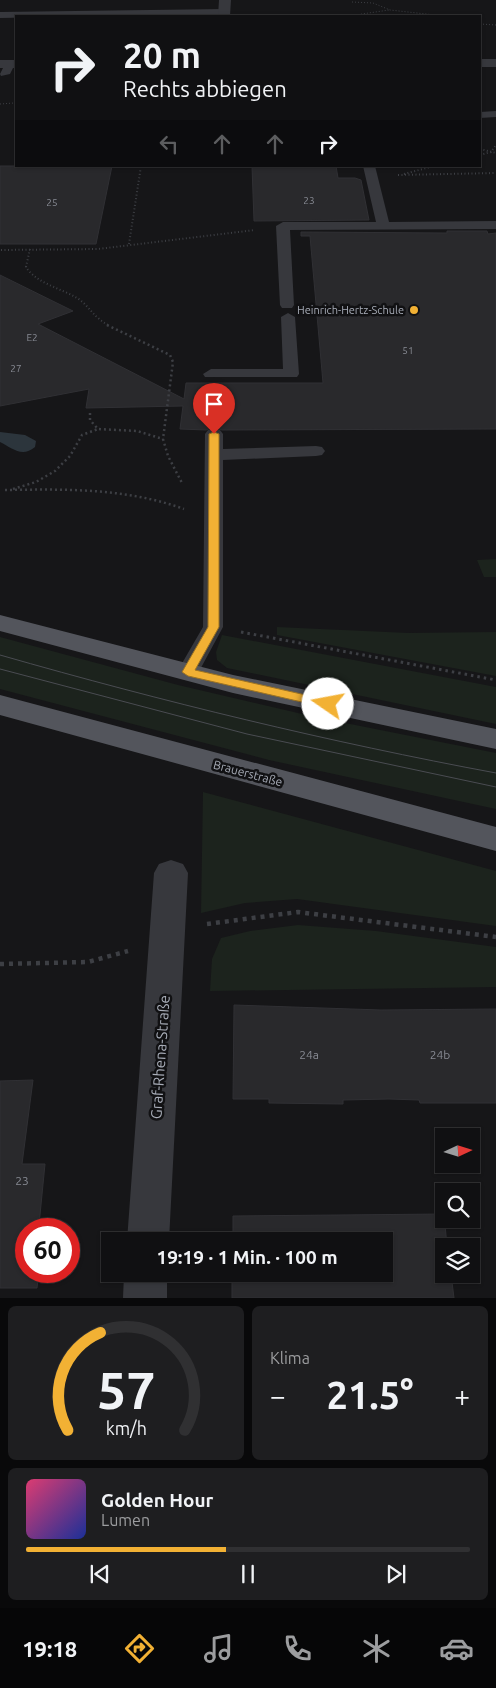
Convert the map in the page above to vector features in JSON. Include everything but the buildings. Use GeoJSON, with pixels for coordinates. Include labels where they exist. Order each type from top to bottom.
{"type":"FeatureCollection","features":[{"type":"Feature","properties":{"kind":"main road"},"geometry":{"type":"LineString","coordinates":[[0,623],[188,672],[346,708],[496,739]]}},
{"type":"Feature","properties":{"kind":"main road","name":"Brauerstraße"},"geometry":{"type":"LineString","coordinates":[[0,705],[496,838]]}},
{"type":"Feature","properties":{"kind":"street"},"geometry":{"type":"LineString","coordinates":[[481,63],[496,63]]}},
{"type":"Feature","properties":{"kind":"street","name":"Graf-Rhena-Straße"},"geometry":{"type":"LineString","coordinates":[[149,1232],[171,873]]}},
{"type":"Feature","properties":{"kind":"street"},"geometry":{"type":"LineString","coordinates":[[145,1298],[146,1282]]}},
{"type":"Feature","properties":{"kind":"lane"},"geometry":{"type":"LineString","coordinates":[[86,13],[100,4],[225,9]]}},
{"type":"Feature","properties":{"kind":"lane"},"geometry":{"type":"LineString","coordinates":[[0,5],[12,5]]}},
{"type":"Feature","properties":{"kind":"lane"},"geometry":{"type":"LineString","coordinates":[[0,15],[225,9]]}},
{"type":"Feature","properties":{"kind":"lane"},"geometry":{"type":"LineString","coordinates":[[481,115],[496,114]]}},
{"type":"Feature","properties":{"kind":"lane"},"geometry":{"type":"LineString","coordinates":[[371,171],[383,225]]}},
{"type":"Feature","properties":{"kind":"lane"},"geometry":{"type":"LineString","coordinates":[[211,374],[291,374],[283,226],[496,224]]}},
{"type":"Feature","properties":{"kind":"lane"},"geometry":{"type":"LineString","coordinates":[[188,672],[213,627],[214,434]]}},
{"type":"Feature","properties":{"kind":"lane"},"geometry":{"type":"LineString","coordinates":[[213,455],[316,451]]}},
{"type":"Feature","properties":{"kind":"path"},"geometry":{"type":"LineString","coordinates":[[372,0],[373,4]]}},
{"type":"Feature","properties":{"kind":"path"},"geometry":{"type":"LineString","coordinates":[[352,2],[373,4],[390,10]]}},
{"type":"Feature","properties":{"kind":"path"},"geometry":{"type":"LineString","coordinates":[[355,14],[390,10],[435,15]]}},
{"type":"Feature","properties":{"kind":"path"},"geometry":{"type":"LineString","coordinates":[[481,24],[496,25]]}},
{"type":"Feature","properties":{"kind":"path"},"geometry":{"type":"LineString","coordinates":[[0,104],[14,103]]}},
{"type":"Feature","properties":{"kind":"path"},"geometry":{"type":"LineString","coordinates":[[481,155],[491,152],[496,145]]}},
{"type":"Feature","properties":{"kind":"path"},"geometry":{"type":"LineString","coordinates":[[481,149],[496,153]]}},
{"type":"Feature","properties":{"kind":"path"},"geometry":{"type":"LineString","coordinates":[[129,244],[142,167]]}},
{"type":"Feature","properties":{"kind":"path"},"geometry":{"type":"LineString","coordinates":[[398,175],[430,167]]}},
{"type":"Feature","properties":{"kind":"path"},"geometry":{"type":"LineString","coordinates":[[371,171],[398,175],[496,173]]}},
{"type":"Feature","properties":{"kind":"path"},"geometry":{"type":"LineString","coordinates":[[395,171],[398,175]]}},
{"type":"Feature","properties":{"kind":"path"},"geometry":{"type":"LineString","coordinates":[[1,250],[98,249],[283,226]]}},
{"type":"Feature","properties":{"kind":"path"},"geometry":{"type":"LineString","coordinates":[[30,249],[26,267],[31,276],[79,299],[97,320],[170,355],[173,362],[163,439],[168,456],[186,490]]}},
{"type":"Feature","properties":{"kind":"path"},"geometry":{"type":"LineString","coordinates":[[90,413],[90,420],[98,429]]}},
{"type":"Feature","properties":{"kind":"path"},"geometry":{"type":"LineString","coordinates":[[0,491],[45,478],[67,461],[82,435],[98,429],[137,431],[163,439]]}},
{"type":"Feature","properties":{"kind":"path"},"geometry":{"type":"LineString","coordinates":[[5,490],[99,492],[171,504],[199,515],[214,543]]}},
{"type":"Feature","properties":{"kind":"path"},"geometry":{"type":"LineString","coordinates":[[213,627],[496,680]]}},
{"type":"Feature","properties":{"kind":"path"},"geometry":{"type":"LineString","coordinates":[[0,964],[88,962],[221,921],[298,912],[496,937]]}},
{"type":"Feature","properties":{"kind":"shaded area"},"geometry":{"type":"Polygon","coordinates":[[[0,432],[25,435],[36,441],[35,447],[26,452],[17,451],[0,442],[0,432]]]}},
{"type":"Feature","properties":{"kind":"shaded area"},"geometry":{"type":"Polygon","coordinates":[[[496,559],[496,577],[484,577],[477,560],[496,559]]]}},
{"type":"Feature","properties":{"kind":"shaded area"},"geometry":{"type":"Polygon","coordinates":[[[277,627],[408,633],[496,632],[496,676],[277,635],[277,627]]]}},
{"type":"Feature","properties":{"kind":"shaded area"},"geometry":{"type":"Polygon","coordinates":[[[222,635],[496,687],[496,724],[227,668],[217,660],[216,652],[222,635]]]}},
{"type":"Feature","properties":{"kind":"shaded area"},"geometry":{"type":"Polygon","coordinates":[[[0,637],[178,685],[315,717],[496,753],[496,809],[269,760],[0,689],[0,637]]]}},
{"type":"Feature","properties":{"kind":"shaded area"},"geometry":{"type":"Polygon","coordinates":[[[203,792],[496,871],[496,926],[297,899],[245,903],[201,913],[203,792]]]}},
{"type":"Feature","properties":{"kind":"shaded area"},"geometry":{"type":"Polygon","coordinates":[[[298,925],[376,931],[496,947],[496,987],[210,991],[212,959],[221,938],[250,931],[298,925]]]}},
{"type":"Feature","properties":{"kind":"tram line"},"geometry":{"type":"LineString","coordinates":[[0,655],[123,689],[247,720],[371,748],[496,773]]}},
{"type":"Feature","properties":{"kind":"tram line"},"geometry":{"type":"LineString","coordinates":[[0,669],[247,734],[496,787]]}},
{"type":"Feature","properties":{"kind":"place","name":"Heinrich-Hertz-Schule"},"geometry":{"type":"Point","coordinates":[414,310]}},
{"type":"Feature","properties":{"kind":"route"},"geometry":{"type":"LineString","coordinates":[[214,434],[213,627],[188,672],[233,684],[328,704]]}}]}
